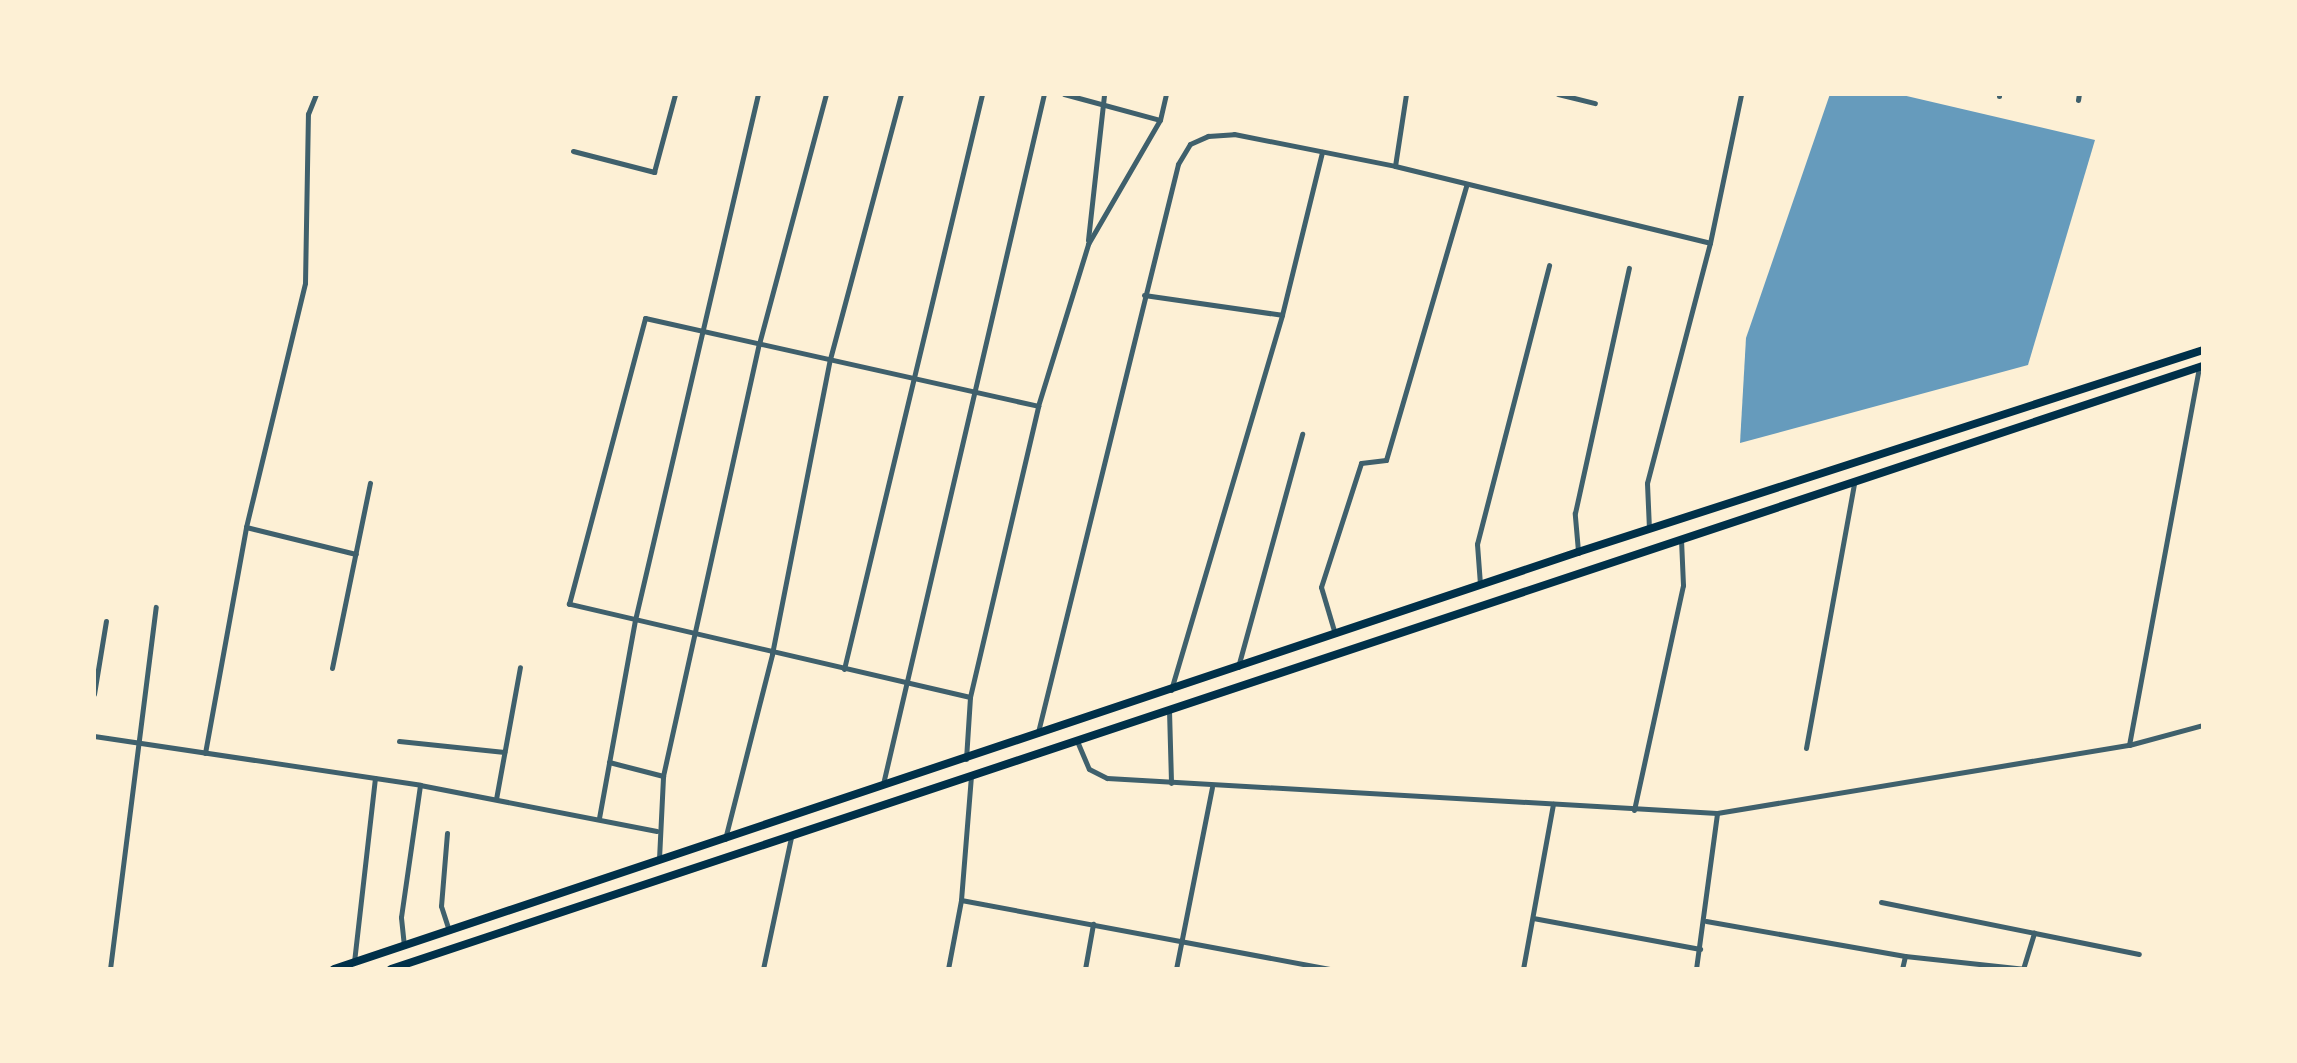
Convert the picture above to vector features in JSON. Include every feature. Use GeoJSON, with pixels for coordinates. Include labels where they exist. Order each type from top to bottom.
{"type":"FeatureCollection","features":[{"type":"Feature","properties":{"kind":"highway"},"geometry":{"type":"LineString","coordinates":[[334,969],[882,785],[1038,736],[1578,552],[2203,350]]}},
{"type":"Feature","properties":{"kind":"highway"},"geometry":{"type":"LineString","coordinates":[[391,969],[2201,367]]}},
{"type":"Feature","properties":{"kind":"street"},"geometry":{"type":"LineString","coordinates":[[205,753],[246,527],[305,283],[308,114],[316,94]]}},
{"type":"Feature","properties":{"kind":"street"},"geometry":{"type":"LineString","coordinates":[[573,151],[654,172],[675,94]]}},
{"type":"Feature","properties":{"kind":"street"},"geometry":{"type":"LineString","coordinates":[[599,818],[635,620],[699,331],[758,94]]}},
{"type":"Feature","properties":{"kind":"street"},"geometry":{"type":"LineString","coordinates":[[659,859],[657,831],[663,776],[759,344],[826,94]]}},
{"type":"Feature","properties":{"kind":"street"},"geometry":{"type":"LineString","coordinates":[[725,840],[772,654],[830,359],[901,94]]}},
{"type":"Feature","properties":{"kind":"street"},"geometry":{"type":"LineString","coordinates":[[844,669],[910,377],[982,94]]}},
{"type":"Feature","properties":{"kind":"street"},"geometry":{"type":"LineString","coordinates":[[882,785],[971,391],[1044,94]]}},
{"type":"Feature","properties":{"kind":"street"},"geometry":{"type":"LineString","coordinates":[[1064,94],[1160,120]]}},
{"type":"Feature","properties":{"kind":"street"},"geometry":{"type":"LineString","coordinates":[[966,760],[970,697],[1038,406],[1088,244],[1104,94]]}},
{"type":"Feature","properties":{"kind":"street"},"geometry":{"type":"LineString","coordinates":[[1088,244],[1160,120],[1166,94]]}},
{"type":"Feature","properties":{"kind":"street"},"geometry":{"type":"LineString","coordinates":[[1395,166],[1406,94]]}},
{"type":"Feature","properties":{"kind":"street"},"geometry":{"type":"LineString","coordinates":[[1558,94],[1595,103]]}},
{"type":"Feature","properties":{"kind":"street"},"geometry":{"type":"LineString","coordinates":[[1650,529],[1644,508],[1647,483],[1710,243],[1741,94]]}},
{"type":"Feature","properties":{"kind":"street"},"geometry":{"type":"LineString","coordinates":[[1038,736],[1144,295],[1178,164],[1190,144],[1208,136],[1234,134],[1395,166],[1466,186],[1710,243]]}},
{"type":"Feature","properties":{"kind":"street"},"geometry":{"type":"LineString","coordinates":[[1171,691],[1282,315],[1322,152]]}},
{"type":"Feature","properties":{"kind":"street"},"geometry":{"type":"LineString","coordinates":[[1335,635],[1321,587],[1361,463],[1386,460],[1466,186]]}},
{"type":"Feature","properties":{"kind":"street"},"geometry":{"type":"LineString","coordinates":[[1480,585],[1477,544],[1549,265]]}},
{"type":"Feature","properties":{"kind":"street"},"geometry":{"type":"LineString","coordinates":[[1578,552],[1575,513],[1629,268]]}},
{"type":"Feature","properties":{"kind":"street"},"geometry":{"type":"LineString","coordinates":[[1144,295],[1282,315]]}},
{"type":"Feature","properties":{"kind":"street"},"geometry":{"type":"LineString","coordinates":[[970,697],[772,654],[569,604],[645,318],[1038,406]]}},
{"type":"Feature","properties":{"kind":"street"},"geometry":{"type":"LineString","coordinates":[[2129,745],[2201,367]]}},
{"type":"Feature","properties":{"kind":"street"},"geometry":{"type":"LineString","coordinates":[[1238,668],[1302,434]]}},
{"type":"Feature","properties":{"kind":"street"},"geometry":{"type":"LineString","coordinates":[[332,668],[370,483]]}},
{"type":"Feature","properties":{"kind":"street"},"geometry":{"type":"LineString","coordinates":[[1806,748],[1854,484]]}},
{"type":"Feature","properties":{"kind":"street"},"geometry":{"type":"LineString","coordinates":[[246,527],[356,554]]}},
{"type":"Feature","properties":{"kind":"street"},"geometry":{"type":"LineString","coordinates":[[1634,810],[1683,585],[1681,539]]}},
{"type":"Feature","properties":{"kind":"street"},"geometry":{"type":"LineString","coordinates":[[110,969],[135,742],[156,607]]}},
{"type":"Feature","properties":{"kind":"street"},"geometry":{"type":"LineString","coordinates":[[94,694],[106,621]]}},
{"type":"Feature","properties":{"kind":"street"},"geometry":{"type":"LineString","coordinates":[[496,799],[520,667]]}},
{"type":"Feature","properties":{"kind":"street"},"geometry":{"type":"LineString","coordinates":[[1169,710],[1171,783]]}},
{"type":"Feature","properties":{"kind":"street"},"geometry":{"type":"LineString","coordinates":[[1076,740],[1097,775],[1212,788],[1717,813],[2129,745],[2203,725]]}},
{"type":"Feature","properties":{"kind":"street"},"geometry":{"type":"LineString","coordinates":[[94,736],[420,785],[657,831]]}},
{"type":"Feature","properties":{"kind":"street"},"geometry":{"type":"LineString","coordinates":[[399,741],[504,752]]}},
{"type":"Feature","properties":{"kind":"street"},"geometry":{"type":"LineString","coordinates":[[609,762],[663,776]]}},
{"type":"Feature","properties":{"kind":"street"},"geometry":{"type":"LineString","coordinates":[[948,969],[961,900],[971,775]]}},
{"type":"Feature","properties":{"kind":"street"},"geometry":{"type":"LineString","coordinates":[[354,962],[375,778]]}},
{"type":"Feature","properties":{"kind":"street"},"geometry":{"type":"LineString","coordinates":[[404,946],[401,917],[420,785]]}},
{"type":"Feature","properties":{"kind":"street"},"geometry":{"type":"LineString","coordinates":[[1176,969],[1212,788]]}},
{"type":"Feature","properties":{"kind":"street"},"geometry":{"type":"LineString","coordinates":[[1523,969],[1553,804]]}},
{"type":"Feature","properties":{"kind":"street"},"geometry":{"type":"LineString","coordinates":[[1696,969],[1706,921],[1717,813]]}},
{"type":"Feature","properties":{"kind":"street"},"geometry":{"type":"LineString","coordinates":[[447,833],[441,906],[449,932]]}},
{"type":"Feature","properties":{"kind":"street"},"geometry":{"type":"LineString","coordinates":[[763,969],[791,837]]}},
{"type":"Feature","properties":{"kind":"street"},"geometry":{"type":"LineString","coordinates":[[961,900],[1330,969]]}},
{"type":"Feature","properties":{"kind":"street"},"geometry":{"type":"LineString","coordinates":[[1881,902],[2139,954]]}},
{"type":"Feature","properties":{"kind":"street"},"geometry":{"type":"LineString","coordinates":[[1533,918],[1700,949]]}},
{"type":"Feature","properties":{"kind":"street"},"geometry":{"type":"LineString","coordinates":[[1706,921],[1905,956],[2024,969],[2034,933]]}},
{"type":"Feature","properties":{"kind":"street"},"geometry":{"type":"LineString","coordinates":[[1085,969],[1093,924]]}},
{"type":"Feature","properties":{"kind":"street"},"geometry":{"type":"LineString","coordinates":[[1902,969],[1905,956]]}},
{"type":"Feature","properties":{"kind":"water"},"geometry":{"type":"Polygon","coordinates":[[[1830,94],[1898,94],[2095,140],[2028,365],[1740,443],[1746,338],[1830,94]]]}}]}
